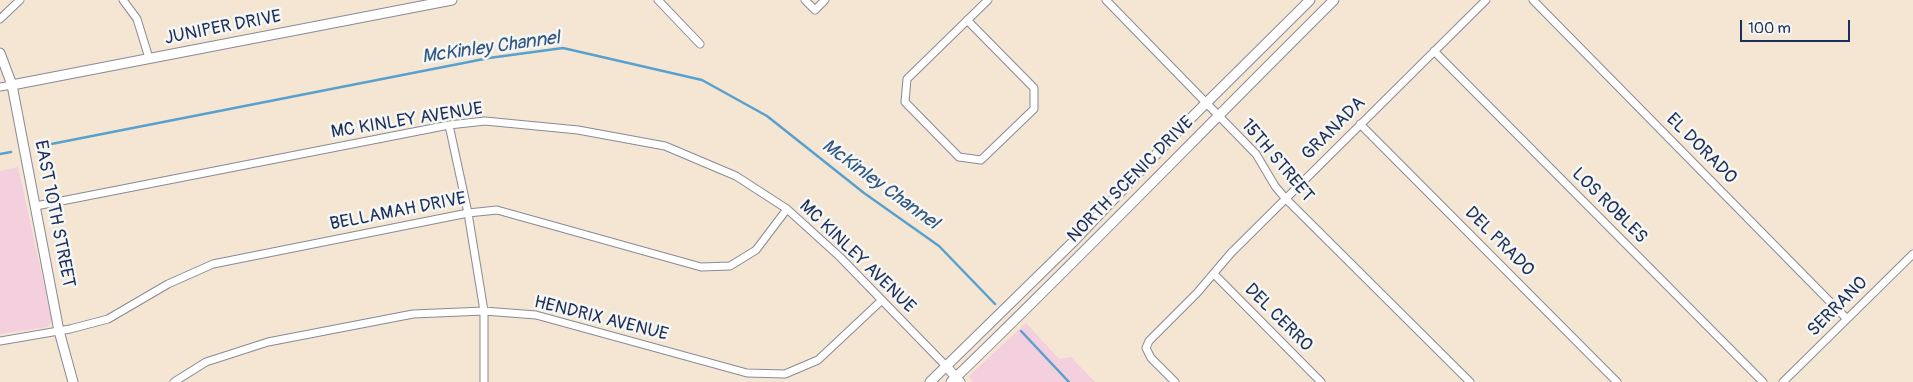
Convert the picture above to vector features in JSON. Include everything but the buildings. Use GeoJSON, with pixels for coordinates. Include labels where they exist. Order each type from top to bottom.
{"type":"FeatureCollection","features":[{"type":"Feature","properties":{"kind":"main road","name":"JUNIPER DRIVE"},"geometry":{"type":"LineString","coordinates":[[12,85],[452,0]]}},
{"type":"Feature","properties":{"kind":"main road","name":"NORTH SCENIC DRIVE"},"geometry":{"type":"LineString","coordinates":[[930,382],[1075,240],[1207,103],[1310,0]]}},
{"type":"Feature","properties":{"kind":"main road","name":"NORTH SCENIC DRIVE"},"geometry":{"type":"LineString","coordinates":[[956,380],[1218,114],[1334,0]]}},
{"type":"Feature","properties":{"kind":"main road","name":"EAST 10TH STREET"},"geometry":{"type":"LineString","coordinates":[[0,53],[12,85],[60,331],[73,382]]}},
{"type":"Feature","properties":{"kind":"main road"},"geometry":{"type":"LineString","coordinates":[[946,366],[956,380]]}},
{"type":"Feature","properties":{"kind":"street"},"geometry":{"type":"LineString","coordinates":[[0,19],[20,0]]}},
{"type":"Feature","properties":{"kind":"street"},"geometry":{"type":"LineString","coordinates":[[123,0],[137,19],[149,58]]}},
{"type":"Feature","properties":{"kind":"street"},"geometry":{"type":"LineString","coordinates":[[658,0],[700,44]]}},
{"type":"Feature","properties":{"kind":"street"},"geometry":{"type":"LineString","coordinates":[[805,0],[815,10],[825,0]]}},
{"type":"Feature","properties":{"kind":"street"},"geometry":{"type":"LineString","coordinates":[[968,20],[1034,88],[1034,109],[981,160],[959,157],[905,102],[907,78],[988,0]]}},
{"type":"Feature","properties":{"kind":"street","name":"15TH STREET"},"geometry":{"type":"LineString","coordinates":[[1106,0],[1256,154],[1275,186],[1285,198],[1470,382]]}},
{"type":"Feature","properties":{"kind":"street","name":"GRANADA"},"geometry":{"type":"LineString","coordinates":[[1175,382],[1151,358],[1146,348],[1149,341],[1285,198],[1486,0]]}},
{"type":"Feature","properties":{"kind":"street","name":"EL DORADO"},"geometry":{"type":"LineString","coordinates":[[1533,0],[1847,319]]}},
{"type":"Feature","properties":{"kind":"street","name":"LOS ROBLES"},"geometry":{"type":"LineString","coordinates":[[1434,51],[1763,382]]}},
{"type":"Feature","properties":{"kind":"street","name":"JUNIPER DRIVE"},"geometry":{"type":"LineString","coordinates":[[0,88],[12,85]]}},
{"type":"Feature","properties":{"kind":"street","name":"MC KINLEY AVENUE"},"geometry":{"type":"LineString","coordinates":[[36,206],[449,126],[484,121],[578,130],[665,146],[736,176],[787,210],[840,257],[946,366]]}},
{"type":"Feature","properties":{"kind":"street","name":"DEL PRADO"},"geometry":{"type":"LineString","coordinates":[[1360,124],[1617,382]]}},
{"type":"Feature","properties":{"kind":"street"},"geometry":{"type":"LineString","coordinates":[[449,126],[468,212],[484,311],[484,382]]}},
{"type":"Feature","properties":{"kind":"street","name":"BELLAMAH DRIVE"},"geometry":{"type":"LineString","coordinates":[[0,341],[60,331],[108,319],[168,284],[213,264],[468,212],[497,210],[701,267],[730,266],[756,250],[787,210]]}},
{"type":"Feature","properties":{"kind":"street"},"geometry":{"type":"LineString","coordinates":[[1075,240],[1084,250]]}},
{"type":"Feature","properties":{"kind":"street","name":"SERRANO"},"geometry":{"type":"LineString","coordinates":[[1784,382],[1913,254]]}},
{"type":"Feature","properties":{"kind":"street","name":"DEL CERRO"},"geometry":{"type":"LineString","coordinates":[[1214,274],[1321,382]]}},
{"type":"Feature","properties":{"kind":"street","name":"HENDRIX AVENUE"},"geometry":{"type":"LineString","coordinates":[[174,382],[206,362],[268,342],[413,314],[484,311],[536,315],[747,373],[785,374],[818,360],[882,300]]}},
{"type":"Feature","properties":{"kind":"shaded area"},"geometry":{"type":"Polygon","coordinates":[[[18,167],[52,321],[47,327],[0,334],[0,171],[18,167]]]}},
{"type":"Feature","properties":{"kind":"shaded area"},"geometry":{"type":"Polygon","coordinates":[[[1026,323],[1059,359],[1071,357],[1095,382],[973,382],[969,376],[1026,323]]]}},
{"type":"Feature","properties":{"kind":"waterway","name":"McKinley Channel"},"geometry":{"type":"LineString","coordinates":[[36,147],[489,58],[563,48],[702,80],[767,116],[864,193],[939,246],[995,304]]}},
{"type":"Feature","properties":{"kind":"waterway","name":"McKinley Channel"},"geometry":{"type":"LineString","coordinates":[[0,154],[11,152]]}},
{"type":"Feature","properties":{"kind":"waterway","name":"McKinley Channel"},"geometry":{"type":"LineString","coordinates":[[1021,331],[1069,382]]}}]}
